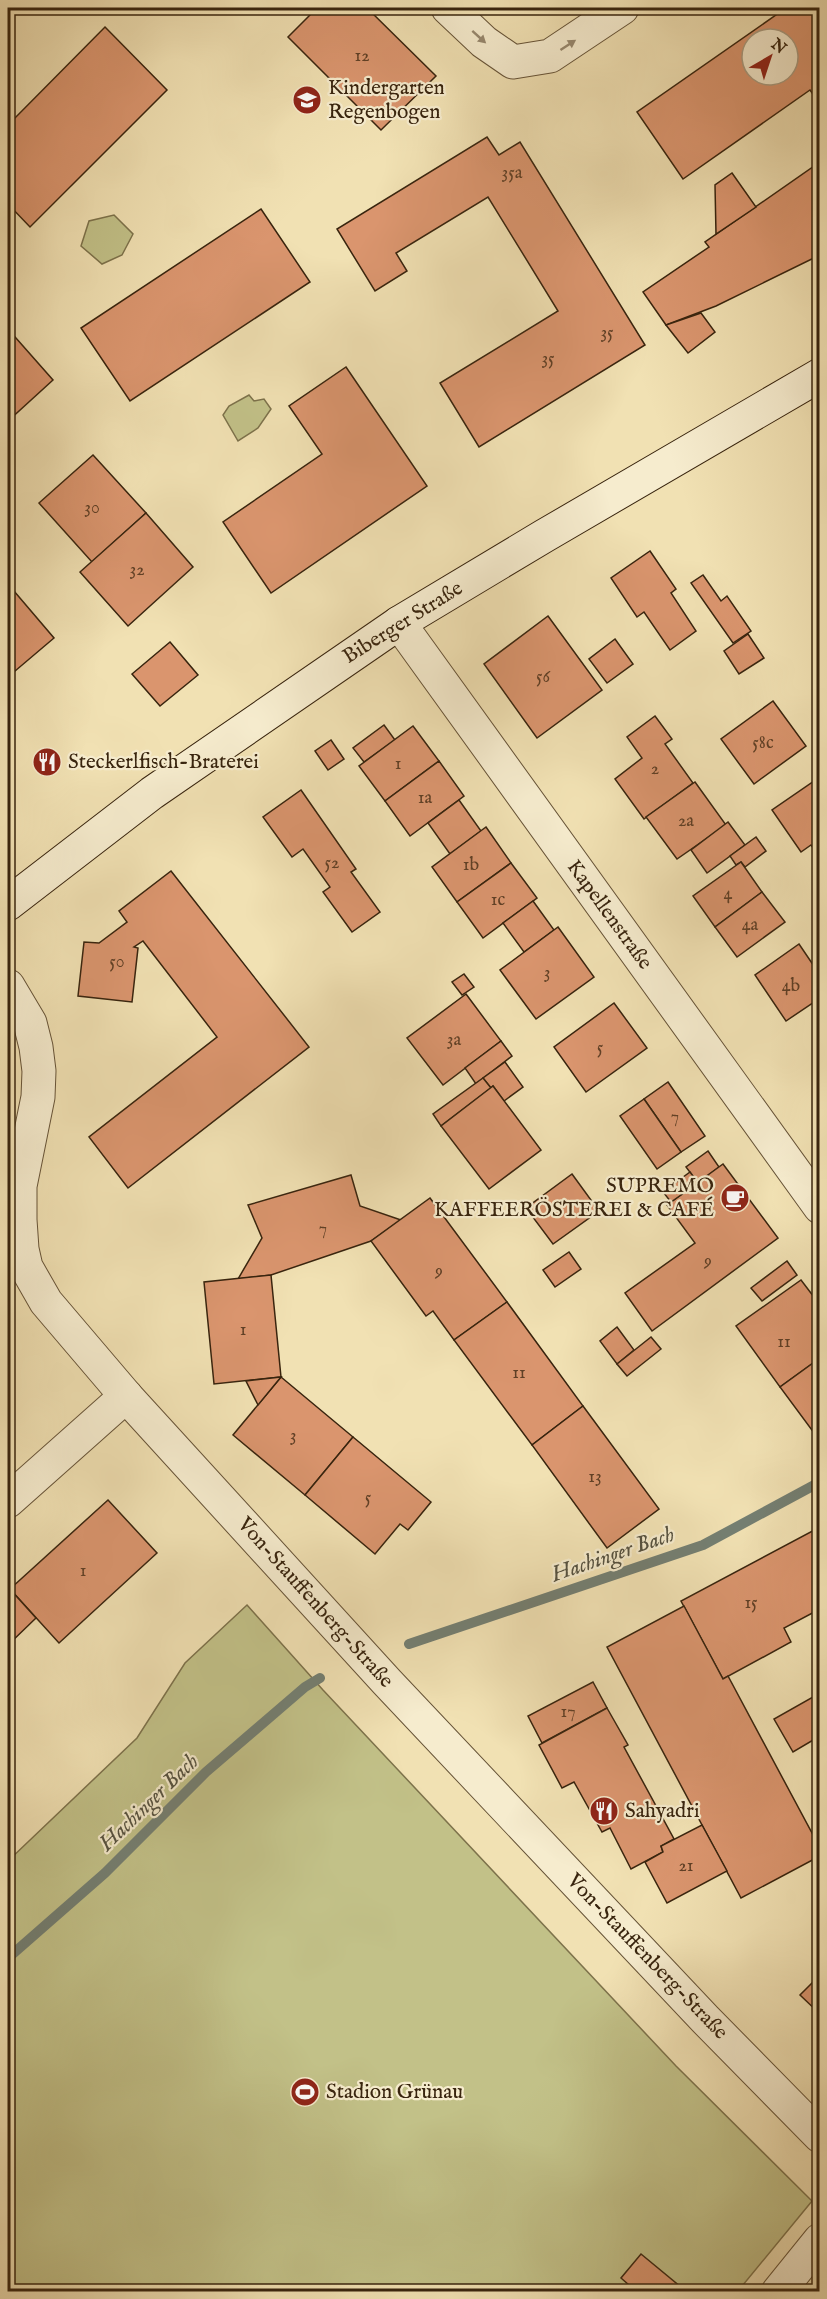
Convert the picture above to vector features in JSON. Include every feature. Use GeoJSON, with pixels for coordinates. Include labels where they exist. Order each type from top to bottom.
{"type":"FeatureCollection","features":[{"type":"Feature","properties":{"kind":"street"},"geometry":{"type":"LineString","coordinates":[[448,8],[484,42],[513,62],[550,56],[622,8]]}},
{"type":"Feature","properties":{"kind":"street","name":"Biberger Straße"},"geometry":{"type":"LineString","coordinates":[[8,904],[152,793],[399,623],[819,375]]}},
{"type":"Feature","properties":{"kind":"street","name":"Kapellenstraße"},"geometry":{"type":"LineString","coordinates":[[399,623],[819,1207]]}},
{"type":"Feature","properties":{"kind":"street","name":"Von-Stauffenberg-Straße"},"geometry":{"type":"LineString","coordinates":[[8,986],[30,1023],[39,1071],[38,1097],[20,1186],[21,1239],[26,1267],[46,1302],[126,1396],[387,1682],[819,2136]]}},
{"type":"Feature","properties":{"kind":"street"},"geometry":{"type":"LineString","coordinates":[[8,1502],[126,1396]]}},
{"type":"Feature","properties":{"kind":"street"},"geometry":{"type":"LineString","coordinates":[[778,2292],[819,2240]]}},
{"type":"Feature","properties":{"kind":"shaded area"},"geometry":{"type":"Polygon","coordinates":[[[114,215],[133,234],[122,255],[102,264],[81,246],[89,221],[114,215]]]}},
{"type":"Feature","properties":{"kind":"shaded area"},"geometry":{"type":"Polygon","coordinates":[[[249,395],[254,401],[264,399],[271,409],[258,428],[238,441],[223,415],[229,406],[249,395]]]}},
{"type":"Feature","properties":{"kind":"shaded area","name":"Stadion Grünau"},"geometry":{"type":"Polygon","coordinates":[[[247,1605],[323,1690],[676,2066],[812,2201],[738,2291],[8,2291],[8,1861],[137,1738],[185,1663],[247,1605]]]}},
{"type":"Feature","properties":{"kind":"building"},"geometry":{"type":"Polygon","coordinates":[[[317,8],[367,8],[436,76],[381,130],[288,37],[317,8]]]}},
{"type":"Feature","properties":{"kind":"building"},"geometry":{"type":"Polygon","coordinates":[[[786,8],[820,8],[820,104],[810,90],[683,179],[637,112],[740,40],[740,87],[800,87],[800,27],[759,27],[786,8]]]}},
{"type":"Feature","properties":{"kind":"building"},"geometry":{"type":"Polygon","coordinates":[[[105,27],[167,90],[30,227],[8,204],[8,125],[105,27]]]}},
{"type":"Feature","properties":{"kind":"building"},"geometry":{"type":"Polygon","coordinates":[[[487,137],[499,155],[520,142],[645,345],[479,447],[440,383],[558,311],[488,197],[396,253],[407,271],[375,291],[337,229],[487,137]]]}},
{"type":"Feature","properties":{"kind":"building"},"geometry":{"type":"Polygon","coordinates":[[[820,162],[820,255],[716,306],[666,325],[643,292],[709,247],[705,242],[820,162]]]}},
{"type":"Feature","properties":{"kind":"building"},"geometry":{"type":"Polygon","coordinates":[[[732,173],[756,207],[716,234],[715,185],[732,173]]]}},
{"type":"Feature","properties":{"kind":"building"},"geometry":{"type":"Polygon","coordinates":[[[261,209],[310,282],[130,401],[81,328],[261,209]]]}},
{"type":"Feature","properties":{"kind":"building"},"geometry":{"type":"Polygon","coordinates":[[[701,313],[715,332],[688,353],[666,325],[701,313]]]}},
{"type":"Feature","properties":{"kind":"building"},"geometry":{"type":"Polygon","coordinates":[[[8,329],[53,380],[8,421],[8,329]]]}},
{"type":"Feature","properties":{"kind":"building"},"geometry":{"type":"Polygon","coordinates":[[[346,367],[427,486],[271,593],[223,522],[322,454],[289,406],[346,367]]]}},
{"type":"Feature","properties":{"kind":"building"},"geometry":{"type":"Polygon","coordinates":[[[93,455],[146,513],[92,562],[39,503],[93,455]]]}},
{"type":"Feature","properties":{"kind":"building"},"geometry":{"type":"Polygon","coordinates":[[[146,513],[193,567],[128,626],[80,572],[146,513]]]}},
{"type":"Feature","properties":{"kind":"building"},"geometry":{"type":"Polygon","coordinates":[[[650,551],[676,589],[671,593],[696,631],[670,650],[644,612],[637,617],[611,578],[650,551]]]}},
{"type":"Feature","properties":{"kind":"building"},"geometry":{"type":"Polygon","coordinates":[[[703,575],[721,601],[727,596],[751,631],[733,643],[691,583],[703,575]]]}},
{"type":"Feature","properties":{"kind":"building"},"geometry":{"type":"Polygon","coordinates":[[[8,584],[54,638],[8,677],[8,584]]]}},
{"type":"Feature","properties":{"kind":"building"},"geometry":{"type":"Polygon","coordinates":[[[548,616],[602,690],[537,738],[484,664],[548,616]]]}},
{"type":"Feature","properties":{"kind":"building"},"geometry":{"type":"Polygon","coordinates":[[[748,634],[764,658],[739,674],[724,651],[748,634]]]}},
{"type":"Feature","properties":{"kind":"building"},"geometry":{"type":"Polygon","coordinates":[[[615,639],[633,664],[607,683],[589,659],[615,639]]]}},
{"type":"Feature","properties":{"kind":"building"},"geometry":{"type":"Polygon","coordinates":[[[170,642],[198,675],[160,706],[132,674],[170,642]]]}},
{"type":"Feature","properties":{"kind":"building"},"geometry":{"type":"Polygon","coordinates":[[[773,701],[806,746],[754,784],[721,739],[773,701]]]}},
{"type":"Feature","properties":{"kind":"building"},"geometry":{"type":"Polygon","coordinates":[[[655,716],[672,739],[665,744],[693,783],[644,819],[615,779],[642,758],[627,737],[655,716]]]}},
{"type":"Feature","properties":{"kind":"building"},"geometry":{"type":"Polygon","coordinates":[[[384,725],[395,740],[364,762],[353,748],[384,725]]]}},
{"type":"Feature","properties":{"kind":"building"},"geometry":{"type":"Polygon","coordinates":[[[413,726],[439,761],[385,801],[359,766],[413,726]]]}},
{"type":"Feature","properties":{"kind":"building"},"geometry":{"type":"Polygon","coordinates":[[[331,740],[344,759],[328,770],[315,751],[331,740]]]}},
{"type":"Feature","properties":{"kind":"building"},"geometry":{"type":"Polygon","coordinates":[[[439,761],[464,796],[410,836],[385,801],[439,761]]]}},
{"type":"Feature","properties":{"kind":"building"},"geometry":{"type":"Polygon","coordinates":[[[820,777],[820,857],[811,845],[801,852],[772,810],[820,777]]]}},
{"type":"Feature","properties":{"kind":"building"},"geometry":{"type":"Polygon","coordinates":[[[695,782],[726,825],[677,859],[646,817],[695,782]]]}},
{"type":"Feature","properties":{"kind":"building"},"geometry":{"type":"Polygon","coordinates":[[[301,790],[356,869],[351,872],[380,912],[352,932],[323,892],[330,887],[303,849],[292,857],[263,817],[301,790]]]}},
{"type":"Feature","properties":{"kind":"building"},"geometry":{"type":"Polygon","coordinates":[[[459,800],[481,831],[450,854],[428,823],[459,800]]]}},
{"type":"Feature","properties":{"kind":"building"},"geometry":{"type":"Polygon","coordinates":[[[728,822],[745,845],[707,873],[691,850],[728,822]]]}},
{"type":"Feature","properties":{"kind":"building"},"geometry":{"type":"Polygon","coordinates":[[[486,827],[511,863],[457,902],[432,867],[486,827]]]}},
{"type":"Feature","properties":{"kind":"building"},"geometry":{"type":"Polygon","coordinates":[[[756,837],[766,851],[745,867],[741,862],[736,865],[730,856],[756,837]]]}},
{"type":"Feature","properties":{"kind":"building"},"geometry":{"type":"Polygon","coordinates":[[[741,862],[762,892],[715,927],[693,896],[741,862]]]}},
{"type":"Feature","properties":{"kind":"building"},"geometry":{"type":"Polygon","coordinates":[[[511,863],[537,898],[483,938],[457,902],[511,863]]]}},
{"type":"Feature","properties":{"kind":"building"},"geometry":{"type":"Polygon","coordinates":[[[171,871],[309,1047],[128,1188],[89,1137],[217,1037],[143,941],[134,947],[138,948],[132,1002],[78,996],[84,942],[99,943],[127,922],[119,911],[171,871]]]}},
{"type":"Feature","properties":{"kind":"building"},"geometry":{"type":"Polygon","coordinates":[[[762,892],[785,922],[737,957],[715,927],[762,892]]]}},
{"type":"Feature","properties":{"kind":"building"},"geometry":{"type":"Polygon","coordinates":[[[533,901],[554,930],[524,952],[503,923],[533,901]]]}},
{"type":"Feature","properties":{"kind":"building"},"geometry":{"type":"Polygon","coordinates":[[[558,927],[594,977],[536,1019],[500,970],[558,927]]]}},
{"type":"Feature","properties":{"kind":"building"},"geometry":{"type":"Polygon","coordinates":[[[799,944],[820,975],[820,998],[786,1021],[755,975],[799,944]]]}},
{"type":"Feature","properties":{"kind":"building"},"geometry":{"type":"Polygon","coordinates":[[[464,974],[474,987],[462,995],[452,982],[464,974]]]}},
{"type":"Feature","properties":{"kind":"building"},"geometry":{"type":"Polygon","coordinates":[[[466,994],[501,1041],[443,1085],[407,1038],[466,994]]]}},
{"type":"Feature","properties":{"kind":"building"},"geometry":{"type":"Polygon","coordinates":[[[614,1003],[647,1048],[586,1092],[554,1047],[614,1003]]]}},
{"type":"Feature","properties":{"kind":"building"},"geometry":{"type":"Polygon","coordinates":[[[501,1041],[512,1056],[476,1084],[465,1068],[501,1041]]]}},
{"type":"Feature","properties":{"kind":"building"},"geometry":{"type":"Polygon","coordinates":[[[505,1062],[523,1087],[504,1101],[493,1086],[491,1088],[483,1078],[505,1062]]]}},
{"type":"Feature","properties":{"kind":"building"},"geometry":{"type":"Polygon","coordinates":[[[483,1078],[491,1088],[441,1126],[433,1114],[483,1078]]]}},
{"type":"Feature","properties":{"kind":"building"},"geometry":{"type":"Polygon","coordinates":[[[668,1082],[705,1136],[681,1152],[644,1099],[668,1082]]]}},
{"type":"Feature","properties":{"kind":"building"},"geometry":{"type":"Polygon","coordinates":[[[493,1086],[541,1150],[489,1189],[441,1126],[493,1086]]]}},
{"type":"Feature","properties":{"kind":"building"},"geometry":{"type":"Polygon","coordinates":[[[644,1099],[681,1152],[657,1169],[620,1116],[644,1099]]]}},
{"type":"Feature","properties":{"kind":"building"},"geometry":{"type":"Polygon","coordinates":[[[708,1151],[719,1167],[698,1183],[686,1167],[708,1151]]]}},
{"type":"Feature","properties":{"kind":"building"},"geometry":{"type":"Polygon","coordinates":[[[723,1164],[778,1238],[652,1331],[625,1293],[695,1243],[667,1205],[723,1164]]]}},
{"type":"Feature","properties":{"kind":"building"},"geometry":{"type":"Polygon","coordinates":[[[690,1172],[698,1183],[671,1202],[663,1192],[690,1172]]]}},
{"type":"Feature","properties":{"kind":"building"},"geometry":{"type":"Polygon","coordinates":[[[572,1174],[599,1211],[553,1244],[526,1208],[572,1174]]]}},
{"type":"Feature","properties":{"kind":"building"},"geometry":{"type":"Polygon","coordinates":[[[351,1175],[360,1206],[401,1220],[371,1241],[271,1275],[238,1279],[262,1238],[248,1205],[351,1175]]]}},
{"type":"Feature","properties":{"kind":"building"},"geometry":{"type":"Polygon","coordinates":[[[430,1198],[507,1302],[454,1340],[433,1311],[426,1316],[371,1241],[430,1198]]]}},
{"type":"Feature","properties":{"kind":"building"},"geometry":{"type":"Polygon","coordinates":[[[569,1252],[581,1269],[555,1287],[543,1270],[569,1252]]]}},
{"type":"Feature","properties":{"kind":"building"},"geometry":{"type":"Polygon","coordinates":[[[787,1261],[797,1275],[762,1301],[751,1288],[787,1261]]]}},
{"type":"Feature","properties":{"kind":"building"},"geometry":{"type":"Polygon","coordinates":[[[271,1275],[281,1377],[214,1384],[204,1282],[271,1275]]]}},
{"type":"Feature","properties":{"kind":"building"},"geometry":{"type":"Polygon","coordinates":[[[801,1280],[820,1305],[820,1358],[780,1387],[736,1326],[801,1280]]]}},
{"type":"Feature","properties":{"kind":"building"},"geometry":{"type":"Polygon","coordinates":[[[507,1302],[583,1406],[532,1445],[454,1340],[507,1302]]]}},
{"type":"Feature","properties":{"kind":"building"},"geometry":{"type":"Polygon","coordinates":[[[617,1327],[634,1350],[617,1364],[600,1341],[617,1327]]]}},
{"type":"Feature","properties":{"kind":"building"},"geometry":{"type":"Polygon","coordinates":[[[651,1337],[661,1349],[627,1376],[617,1364],[651,1337]]]}},
{"type":"Feature","properties":{"kind":"building"},"geometry":{"type":"Polygon","coordinates":[[[820,1358],[820,1441],[780,1387],[820,1358]]]}},
{"type":"Feature","properties":{"kind":"building"},"geometry":{"type":"Polygon","coordinates":[[[281,1377],[353,1437],[305,1495],[233,1435],[281,1377]]]}},
{"type":"Feature","properties":{"kind":"building"},"geometry":{"type":"Polygon","coordinates":[[[281,1377],[258,1405],[246,1381],[281,1377]]]}},
{"type":"Feature","properties":{"kind":"building"},"geometry":{"type":"Polygon","coordinates":[[[583,1406],[659,1509],[607,1548],[532,1445],[583,1406]]]}},
{"type":"Feature","properties":{"kind":"building"},"geometry":{"type":"Polygon","coordinates":[[[353,1437],[431,1502],[408,1530],[400,1524],[375,1554],[305,1495],[353,1437]]]}},
{"type":"Feature","properties":{"kind":"building"},"geometry":{"type":"Polygon","coordinates":[[[108,1500],[157,1553],[59,1643],[10,1589],[108,1500]]]}},
{"type":"Feature","properties":{"kind":"building"},"geometry":{"type":"Polygon","coordinates":[[[820,1527],[820,1609],[784,1628],[791,1642],[723,1679],[681,1601],[820,1527]]]}},
{"type":"Feature","properties":{"kind":"building"},"geometry":{"type":"Polygon","coordinates":[[[8,1587],[36,1618],[8,1645],[8,1587]]]}},
{"type":"Feature","properties":{"kind":"building"},"geometry":{"type":"Polygon","coordinates":[[[684,1606],[723,1679],[728,1676],[820,1848],[820,1856],[741,1898],[607,1647],[684,1606]]]}},
{"type":"Feature","properties":{"kind":"building"},"geometry":{"type":"Polygon","coordinates":[[[593,1682],[607,1708],[542,1743],[528,1716],[593,1682]]]}},
{"type":"Feature","properties":{"kind":"building"},"geometry":{"type":"Polygon","coordinates":[[[820,1693],[820,1736],[793,1752],[774,1719],[820,1693]]]}},
{"type":"Feature","properties":{"kind":"building"},"geometry":{"type":"Polygon","coordinates":[[[607,1708],[628,1745],[624,1747],[674,1839],[661,1846],[663,1852],[631,1869],[610,1828],[602,1832],[574,1782],[562,1788],[539,1745],[607,1708]]]}},
{"type":"Feature","properties":{"kind":"building"},"geometry":{"type":"Polygon","coordinates":[[[702,1825],[727,1871],[667,1903],[645,1862],[663,1852],[661,1846],[702,1825]]]}},
{"type":"Feature","properties":{"kind":"building"},"geometry":{"type":"Polygon","coordinates":[[[820,1975],[820,2014],[800,1995],[820,1975]]]}},
{"type":"Feature","properties":{"kind":"building"},"geometry":{"type":"Polygon","coordinates":[[[641,2254],[687,2292],[637,2292],[621,2278],[641,2254]]]}},
{"type":"Feature","properties":{"kind":"waterway","name":"Hachinger Bach"},"geometry":{"type":"LineString","coordinates":[[409,1644],[703,1545],[820,1482]]}},
{"type":"Feature","properties":{"kind":"waterway","name":"Hachinger Bach"},"geometry":{"type":"LineString","coordinates":[[8,1958],[105,1873],[206,1772],[305,1687],[320,1678]]}},
{"type":"Feature","properties":{"kind":"place","name":"Kindergarten Regenbogen"},"geometry":{"type":"Point","coordinates":[307,100]}},
{"type":"Feature","properties":{"kind":"place","name":"Steckerlfisch-Braterei"},"geometry":{"type":"Point","coordinates":[47,762]}},
{"type":"Feature","properties":{"kind":"place","name":"SUPREMO KAFFEERÖSTEREI & CAFÉ"},"geometry":{"type":"Point","coordinates":[735,1198]}},
{"type":"Feature","properties":{"kind":"place","name":"Sahyadri"},"geometry":{"type":"Point","coordinates":[604,1811]}},
{"type":"Feature","properties":{"kind":"place","name":"Stadion Grünau"},"geometry":{"type":"Point","coordinates":[305,2092]}}]}
